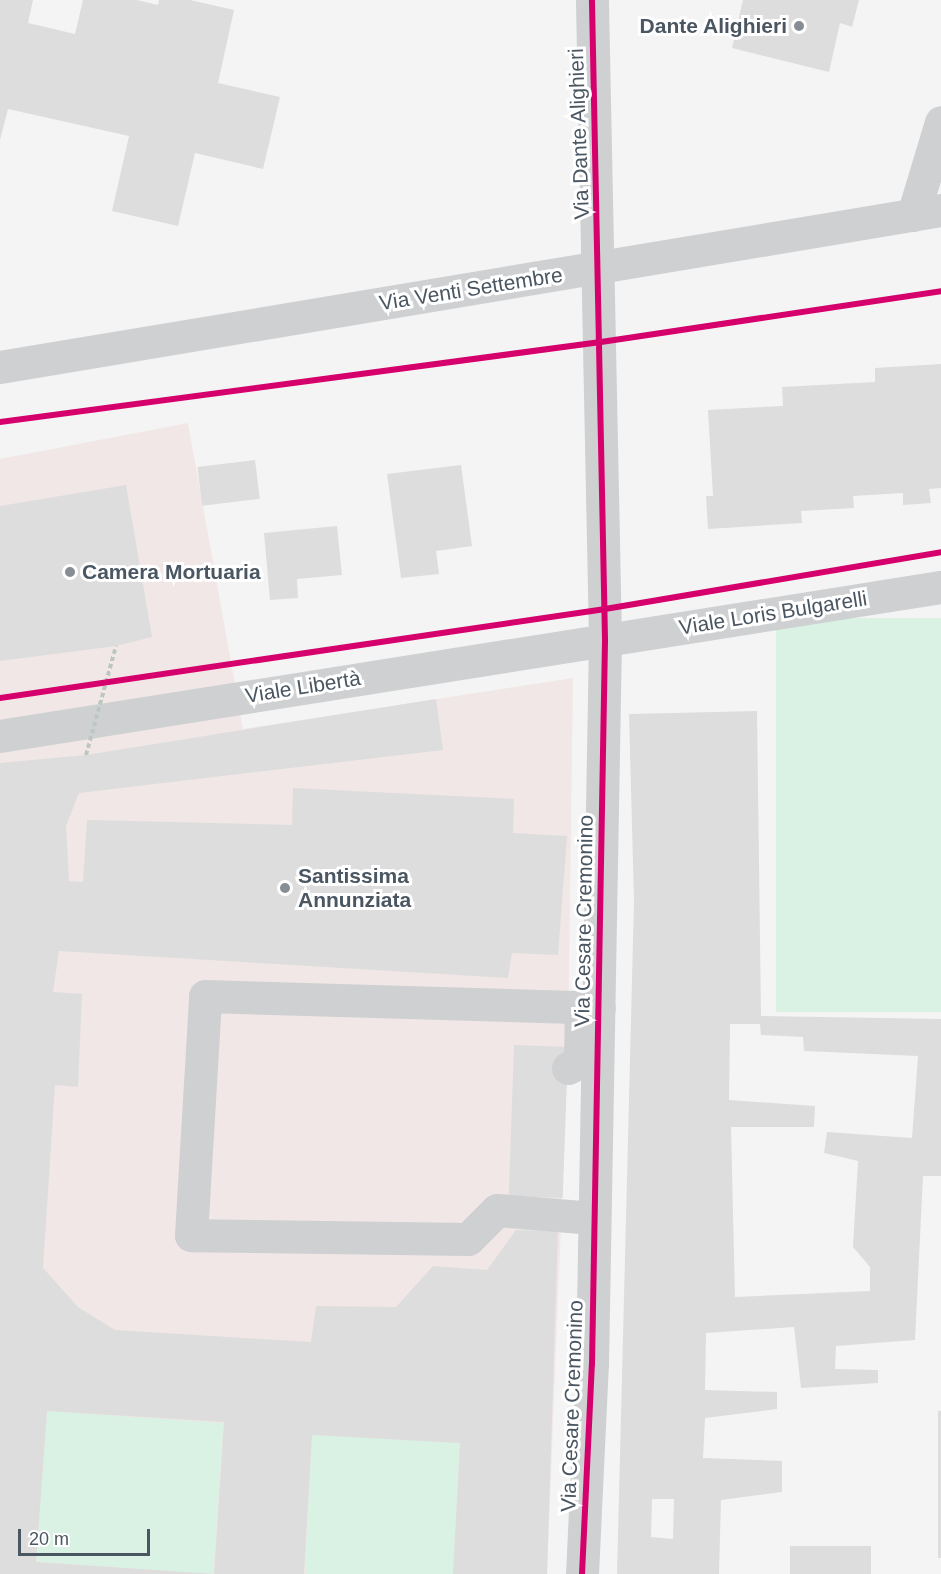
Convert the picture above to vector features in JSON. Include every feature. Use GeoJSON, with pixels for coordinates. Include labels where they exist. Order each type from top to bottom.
{"type":"FeatureCollection","features":[{"type":"Feature","properties":{"kind":"street","name":"Via Dante Alighieri"},"geometry":{"type":"LineString","coordinates":[[592,0],[599,268]]}},
{"type":"Feature","properties":{"kind":"street"},"geometry":{"type":"LineString","coordinates":[[927,212],[941,122]]}},
{"type":"Feature","properties":{"kind":"street","name":"Via Venti Settembre"},"geometry":{"type":"LineString","coordinates":[[0,367],[927,212]]}},
{"type":"Feature","properties":{"kind":"street","name":"Via Cesare Cremonino"},"geometry":{"type":"LineString","coordinates":[[582,1574],[592,1364],[593,1218],[590,1008],[598,640],[601,342],[599,268]]}},
{"type":"Feature","properties":{"kind":"street","name":"Viale Loris Bulgarelli"},"geometry":{"type":"LineString","coordinates":[[598,640],[941,586]]}},
{"type":"Feature","properties":{"kind":"street","name":"Viale Libertà"},"geometry":{"type":"LineString","coordinates":[[0,736],[598,640]]}},
{"type":"Feature","properties":{"kind":"street"},"geometry":{"type":"LineString","coordinates":[[568,1068],[580,1062],[590,1008],[205,996],[191,1235],[468,1239],[497,1210],[593,1218]]}},
{"type":"Feature","properties":{"kind":"path"},"geometry":{"type":"LineString","coordinates":[[0,423],[601,342],[941,291]]}},
{"type":"Feature","properties":{"kind":"path"},"geometry":{"type":"LineString","coordinates":[[86,755],[116,646]]}},
{"type":"Feature","properties":{"kind":"shaded area","name":"Santissima Annunziata"},"geometry":{"type":"Polygon","coordinates":[[[188,423],[243,729],[573,678],[568,1047],[547,1574],[0,1574],[0,459],[188,423]]]}},
{"type":"Feature","properties":{"kind":"green space"},"geometry":{"type":"Polygon","coordinates":[[[776,618],[941,618],[941,1012],[776,1012],[776,618]]]}},
{"type":"Feature","properties":{"kind":"green space"},"geometry":{"type":"Polygon","coordinates":[[[47,1411],[224,1423],[213,1574],[36,1562],[47,1411]]]}},
{"type":"Feature","properties":{"kind":"green space"},"geometry":{"type":"Polygon","coordinates":[[[312,1435],[460,1443],[453,1574],[305,1574],[312,1435]]]}},
{"type":"Feature","properties":{"kind":"building"},"geometry":{"type":"Polygon","coordinates":[[[0,0],[33,0],[28,23],[75,34],[83,0],[137,0],[158,5],[159,0],[190,0],[234,10],[218,83],[280,97],[263,169],[195,153],[178,226],[112,211],[129,136],[8,109],[0,140],[0,0]]]}},
{"type":"Feature","properties":{"kind":"building"},"geometry":{"type":"Polygon","coordinates":[[[743,0],[859,0],[852,27],[840,23],[829,72],[732,48],[743,0]]]}},
{"type":"Feature","properties":{"kind":"building"},"geometry":{"type":"Polygon","coordinates":[[[941,364],[941,488],[929,489],[931,503],[903,505],[903,493],[853,496],[854,508],[801,511],[802,523],[708,529],[706,496],[713,496],[708,410],[783,406],[782,387],[875,382],[875,368],[941,364]]]}},
{"type":"Feature","properties":{"kind":"building"},"geometry":{"type":"Polygon","coordinates":[[[255,460],[260,499],[202,506],[197,467],[255,460]]]}},
{"type":"Feature","properties":{"kind":"building"},"geometry":{"type":"Polygon","coordinates":[[[461,465],[472,546],[436,551],[439,574],[401,578],[387,474],[461,465]]]}},
{"type":"Feature","properties":{"kind":"building","name":"Camera Mortuaria"},"geometry":{"type":"Polygon","coordinates":[[[126,485],[152,637],[116,646],[0,661],[0,506],[126,485]]]}},
{"type":"Feature","properties":{"kind":"building"},"geometry":{"type":"Polygon","coordinates":[[[337,526],[342,575],[297,579],[298,598],[270,600],[264,533],[337,526]]]}},
{"type":"Feature","properties":{"kind":"building"},"geometry":{"type":"Polygon","coordinates":[[[436,699],[443,750],[79,793],[66,826],[69,881],[83,882],[87,820],[292,825],[293,788],[514,799],[513,833],[567,836],[558,955],[512,953],[508,978],[59,951],[53,992],[82,994],[78,1087],[55,1085],[43,1268],[78,1307],[115,1330],[311,1342],[316,1306],[396,1307],[433,1266],[487,1270],[516,1230],[558,1231],[547,1574],[453,1574],[460,1443],[312,1435],[304,1574],[0,1574],[0,763],[86,755],[436,699]],[[47,1411],[36,1562],[214,1574],[224,1422],[47,1411]]]}},
{"type":"Feature","properties":{"kind":"building"},"geometry":{"type":"Polygon","coordinates":[[[757,711],[761,1016],[941,1019],[941,1176],[923,1176],[915,1340],[836,1346],[835,1369],[878,1370],[878,1383],[801,1388],[794,1327],[706,1333],[705,1390],[777,1392],[777,1409],[705,1418],[703,1458],[782,1461],[782,1492],[721,1500],[719,1574],[617,1574],[634,901],[629,714],[757,711]],[[730,1024],[729,1100],[815,1106],[814,1127],[731,1127],[735,1297],[870,1291],[870,1267],[853,1247],[858,1161],[824,1153],[827,1132],[912,1138],[918,1056],[804,1051],[803,1037],[761,1035],[760,1024],[730,1024]],[[652,1499],[651,1537],[673,1539],[674,1499],[652,1499]]]}},
{"type":"Feature","properties":{"kind":"building"},"geometry":{"type":"Polygon","coordinates":[[[514,1045],[568,1047],[563,1198],[509,1196],[514,1045]]]}},
{"type":"Feature","properties":{"kind":"building"},"geometry":{"type":"Polygon","coordinates":[[[938,1411],[941,1411],[941,1558],[938,1558],[938,1411]]]}},
{"type":"Feature","properties":{"kind":"building"},"geometry":{"type":"Polygon","coordinates":[[[790,1546],[871,1546],[871,1574],[790,1574],[790,1546]]]}},
{"type":"Feature","properties":{"kind":"cycle path"},"geometry":{"type":"LineString","coordinates":[[582,1574],[592,1364],[605,639],[592,0]]}},
{"type":"Feature","properties":{"kind":"cycle path"},"geometry":{"type":"LineString","coordinates":[[0,422],[601,342],[941,291]]}},
{"type":"Feature","properties":{"kind":"cycle path"},"geometry":{"type":"LineString","coordinates":[[0,698],[605,609],[941,552]]}},
{"type":"Feature","properties":{"kind":"place","name":"Dante Alighieri"},"geometry":{"type":"Point","coordinates":[799,26]}},
{"type":"Feature","properties":{"kind":"place","name":"Camera Mortuaria"},"geometry":{"type":"Point","coordinates":[70,572]}},
{"type":"Feature","properties":{"kind":"place","name":"Santissima Annunziata"},"geometry":{"type":"Point","coordinates":[285,888]}}]}
